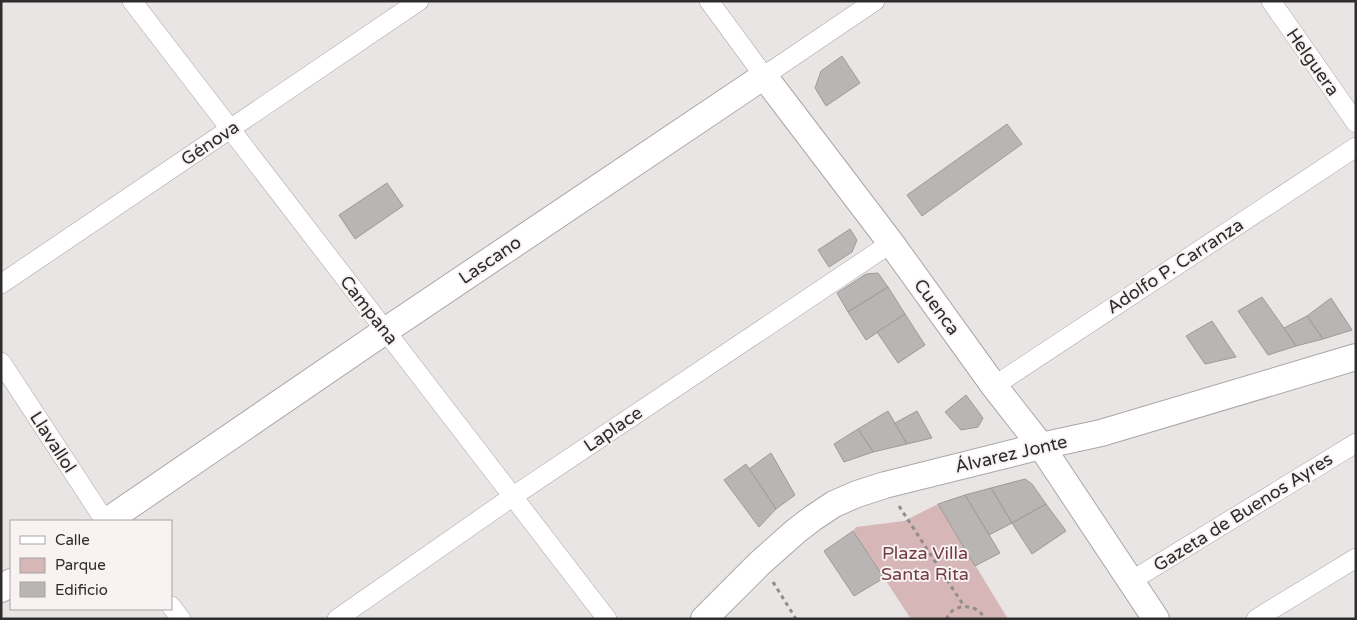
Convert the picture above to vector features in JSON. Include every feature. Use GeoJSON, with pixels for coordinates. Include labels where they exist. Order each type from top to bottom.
{"type":"FeatureCollection","features":[{"type":"Feature","properties":{"kind":"street","name":"Campana"},"geometry":{"type":"LineString","coordinates":[[132,1],[607,619]]}},
{"type":"Feature","properties":{"kind":"street","name":"Génova"},"geometry":{"type":"LineString","coordinates":[[1,284],[419,1]]}},
{"type":"Feature","properties":{"kind":"street","name":"Cuenca"},"geometry":{"type":"LineString","coordinates":[[709,1],[891,242],[994,386],[1041,446],[1156,619]]}},
{"type":"Feature","properties":{"kind":"street","name":"Lascano"},"geometry":{"type":"LineString","coordinates":[[107,520],[385,330],[875,1]]}},
{"type":"Feature","properties":{"kind":"street","name":"Helguera"},"geometry":{"type":"LineString","coordinates":[[1271,1],[1356,123]]}},
{"type":"Feature","properties":{"kind":"street","name":"Adolfo P. Carranza"},"geometry":{"type":"LineString","coordinates":[[994,386],[1356,147]]}},
{"type":"Feature","properties":{"kind":"street","name":"Laplace"},"geometry":{"type":"LineString","coordinates":[[336,619],[512,497],[891,242]]}},
{"type":"Feature","properties":{"kind":"street","name":"Álvarez Jonte"},"geometry":{"type":"LineString","coordinates":[[704,619],[760,563],[813,518],[834,504],[856,494],[1041,446],[1101,433],[1356,357]]}},
{"type":"Feature","properties":{"kind":"street","name":"Llavallol"},"geometry":{"type":"LineString","coordinates":[[1,362],[105,520]]}},
{"type":"Feature","properties":{"kind":"street","name":"Gazeta de Buenos Ayres"},"geometry":{"type":"LineString","coordinates":[[1131,581],[1356,443]]}},
{"type":"Feature","properties":{"kind":"street"},"geometry":{"type":"LineString","coordinates":[[1256,619],[1356,558]]}},
{"type":"Feature","properties":{"kind":"street"},"geometry":{"type":"LineString","coordinates":[[172,607],[182,619]]}},
{"type":"Feature","properties":{"kind":"path"},"geometry":{"type":"LineString","coordinates":[[885,485],[964,606]]}},
{"type":"Feature","properties":{"kind":"path"},"geometry":{"type":"LineString","coordinates":[[760,563],[796,619]]}},
{"type":"Feature","properties":{"kind":"path"},"geometry":{"type":"LineString","coordinates":[[946,619],[953,610],[964,606],[974,608],[985,619]]}},
{"type":"Feature","properties":{"kind":"green space","name":"Plaza Villa Santa Rita"},"geometry":{"type":"Polygon","coordinates":[[[938,504],[1008,619],[911,619],[853,531],[856,527],[904,521],[938,504]]]}},
{"type":"Feature","properties":{"kind":"building"},"geometry":{"type":"Polygon","coordinates":[[[842,56],[860,83],[826,106],[815,88],[821,71],[842,56]]]}},
{"type":"Feature","properties":{"kind":"building"},"geometry":{"type":"Polygon","coordinates":[[[1007,124],[1022,144],[922,216],[907,195],[1007,124]]]}},
{"type":"Feature","properties":{"kind":"building"},"geometry":{"type":"Polygon","coordinates":[[[387,183],[403,206],[355,239],[339,215],[387,183]]]}},
{"type":"Feature","properties":{"kind":"building"},"geometry":{"type":"Polygon","coordinates":[[[850,229],[857,240],[852,252],[829,267],[818,250],[850,229]]]}},
{"type":"Feature","properties":{"kind":"building"},"geometry":{"type":"Polygon","coordinates":[[[878,273],[888,287],[848,312],[837,293],[866,274],[878,273]]]}},
{"type":"Feature","properties":{"kind":"building"},"geometry":{"type":"Polygon","coordinates":[[[888,287],[905,314],[866,340],[848,312],[888,287]]]}},
{"type":"Feature","properties":{"kind":"building"},"geometry":{"type":"Polygon","coordinates":[[[1262,297],[1296,346],[1268,355],[1238,311],[1262,297]]]}},
{"type":"Feature","properties":{"kind":"building"},"geometry":{"type":"Polygon","coordinates":[[[1331,298],[1352,330],[1323,339],[1307,316],[1331,298]]]}},
{"type":"Feature","properties":{"kind":"building"},"geometry":{"type":"Polygon","coordinates":[[[905,314],[925,345],[898,363],[877,332],[905,314]]]}},
{"type":"Feature","properties":{"kind":"building"},"geometry":{"type":"Polygon","coordinates":[[[1307,316],[1323,339],[1296,346],[1284,328],[1307,316]]]}},
{"type":"Feature","properties":{"kind":"building"},"geometry":{"type":"Polygon","coordinates":[[[1212,321],[1236,357],[1205,364],[1186,336],[1212,321]]]}},
{"type":"Feature","properties":{"kind":"building"},"geometry":{"type":"Polygon","coordinates":[[[966,395],[983,418],[978,427],[961,430],[945,412],[966,395]]]}},
{"type":"Feature","properties":{"kind":"building"},"geometry":{"type":"Polygon","coordinates":[[[888,411],[907,444],[873,452],[858,429],[888,411]]]}},
{"type":"Feature","properties":{"kind":"building"},"geometry":{"type":"Polygon","coordinates":[[[917,411],[932,438],[907,444],[895,423],[917,411]]]}},
{"type":"Feature","properties":{"kind":"building"},"geometry":{"type":"Polygon","coordinates":[[[858,429],[873,452],[844,462],[834,444],[858,429]]]}},
{"type":"Feature","properties":{"kind":"building"},"geometry":{"type":"Polygon","coordinates":[[[771,453],[795,495],[776,509],[749,469],[771,453]]]}},
{"type":"Feature","properties":{"kind":"building"},"geometry":{"type":"Polygon","coordinates":[[[746,464],[776,509],[759,527],[724,480],[746,464]]]}},
{"type":"Feature","properties":{"kind":"building"},"geometry":{"type":"Polygon","coordinates":[[[1025,479],[1032,484],[1046,504],[1012,523],[991,488],[1025,479]]]}},
{"type":"Feature","properties":{"kind":"building"},"geometry":{"type":"Polygon","coordinates":[[[991,488],[1012,523],[989,535],[965,495],[991,488]]]}},
{"type":"Feature","properties":{"kind":"building"},"geometry":{"type":"Polygon","coordinates":[[[965,495],[1000,553],[975,566],[938,504],[965,495]]]}},
{"type":"Feature","properties":{"kind":"building"},"geometry":{"type":"Polygon","coordinates":[[[1046,504],[1066,531],[1032,554],[1012,523],[1046,504]]]}},
{"type":"Feature","properties":{"kind":"building"},"geometry":{"type":"Polygon","coordinates":[[[853,531],[884,578],[854,596],[824,551],[853,531]]]}}]}
